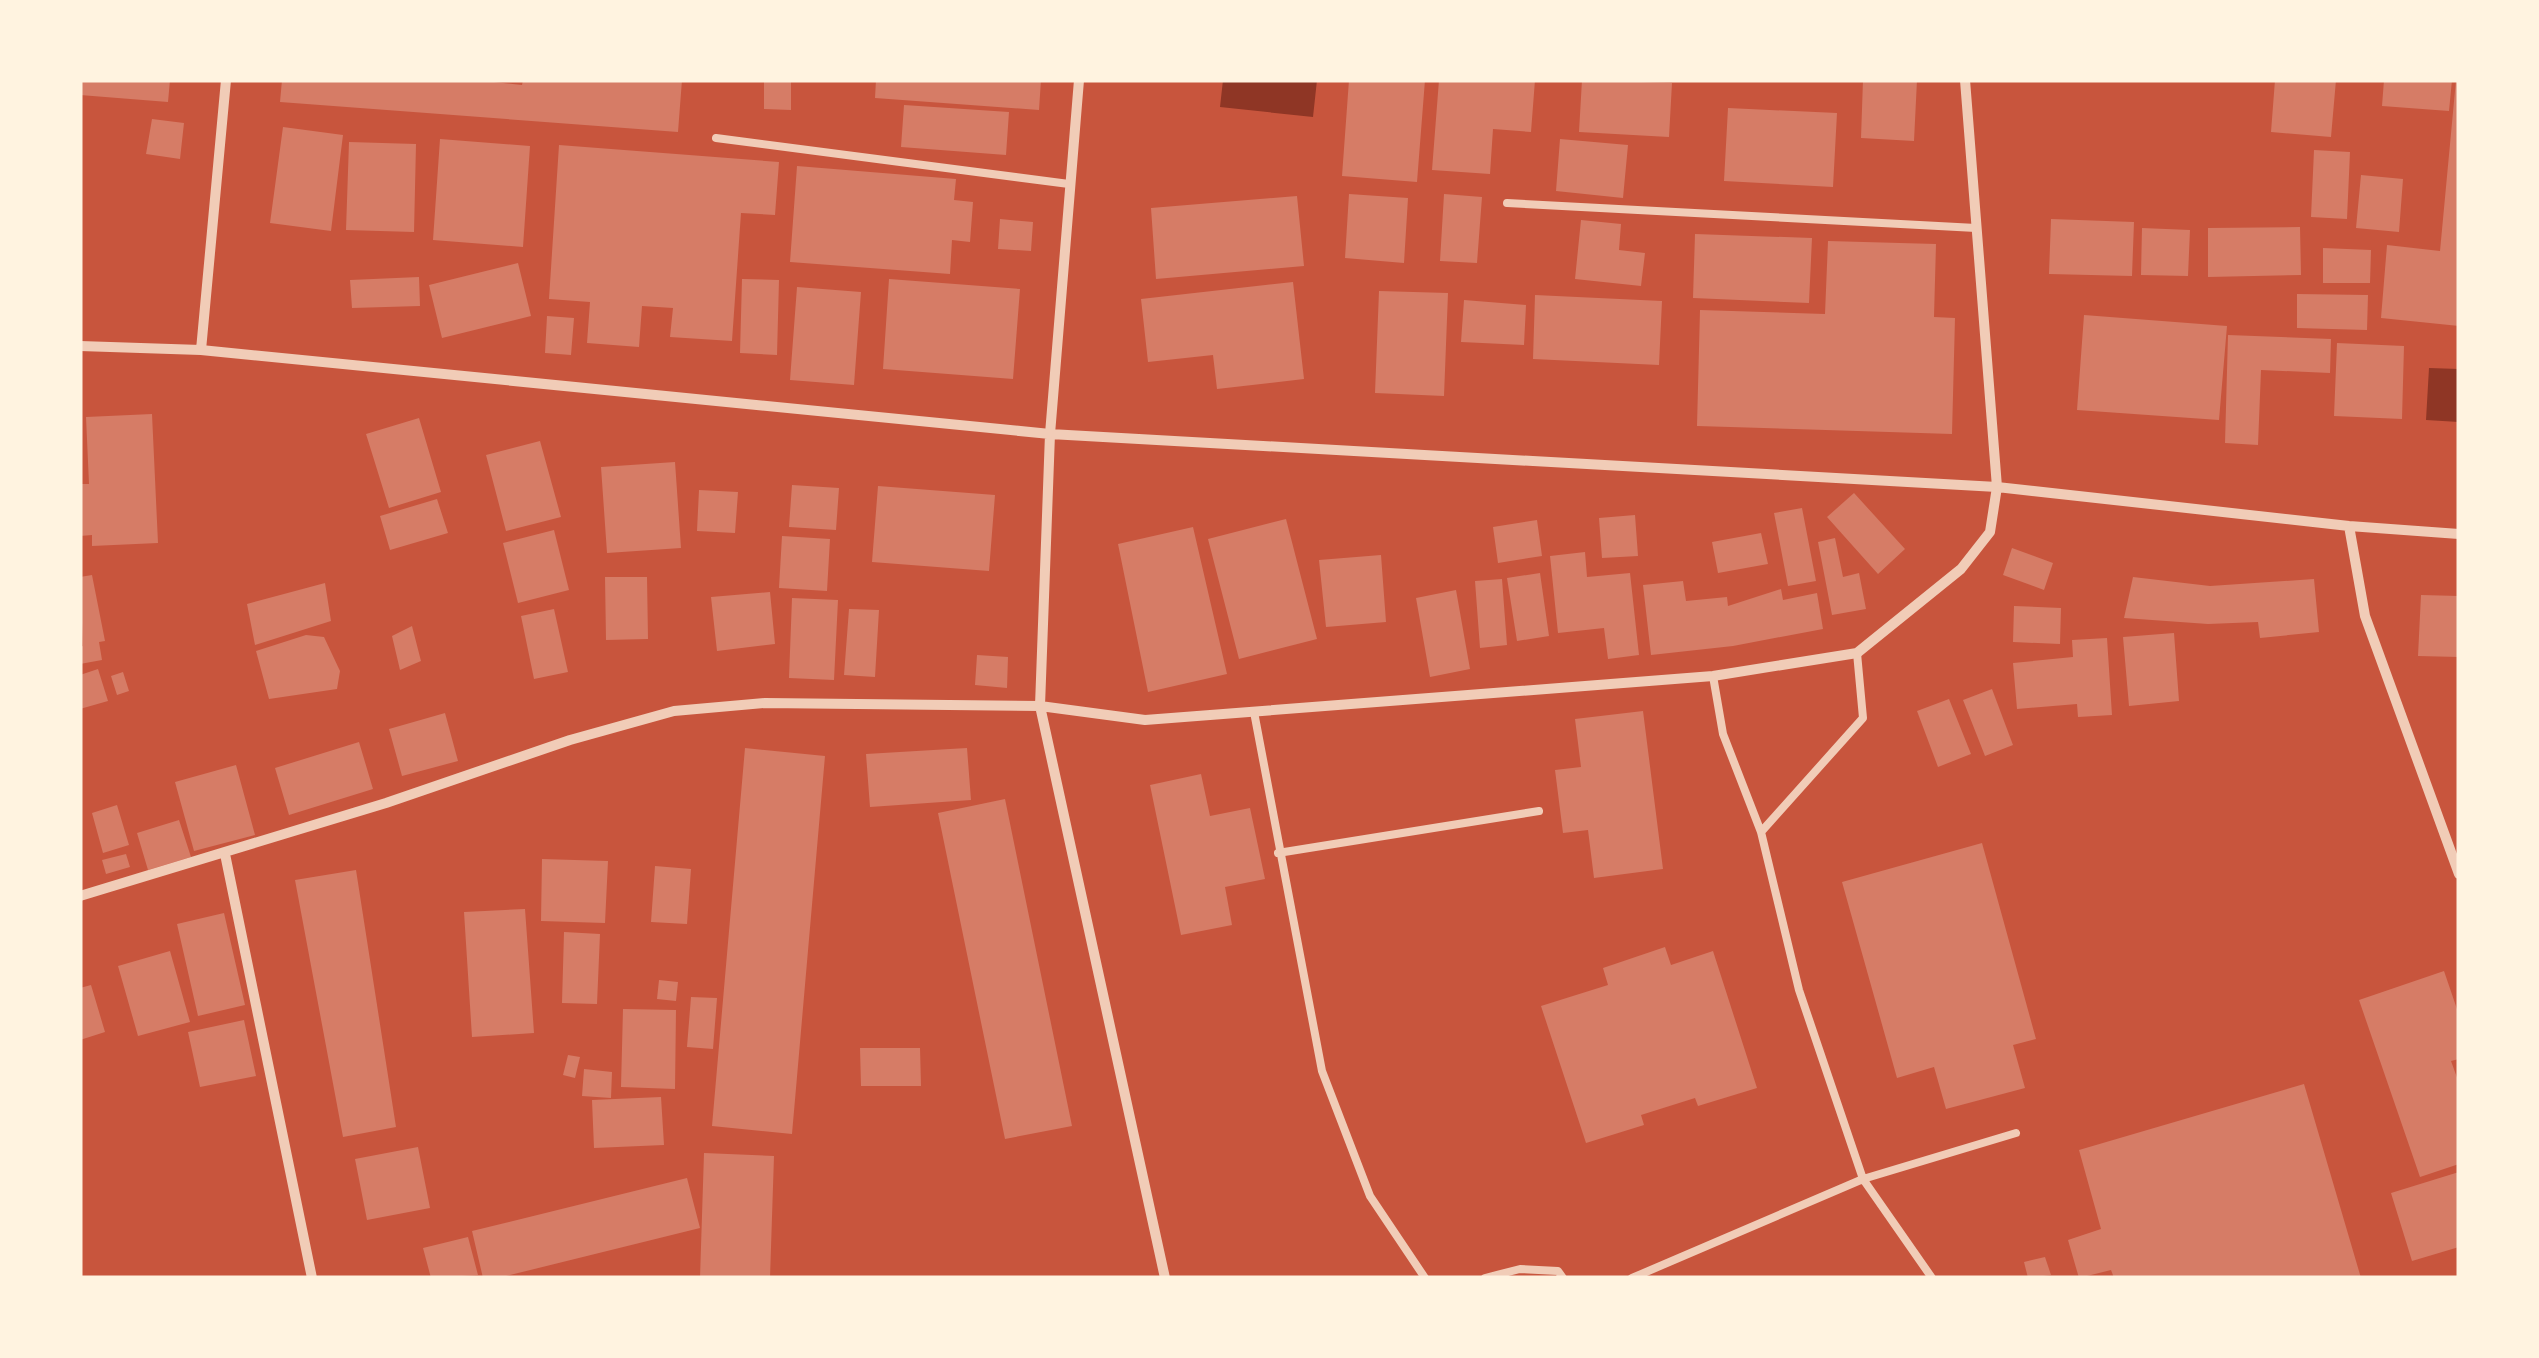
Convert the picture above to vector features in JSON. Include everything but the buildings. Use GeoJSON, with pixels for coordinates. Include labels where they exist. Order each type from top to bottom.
{"type":"FeatureCollection","features":[{"type":"Feature","properties":{"kind":"street"},"geometry":{"type":"LineString","coordinates":[[201,350],[226,80]]}},
{"type":"Feature","properties":{"kind":"street"},"geometry":{"type":"LineString","coordinates":[[1079,80],[1050,434],[1040,706],[1165,1278]]}},
{"type":"Feature","properties":{"kind":"street"},"geometry":{"type":"LineString","coordinates":[[80,896],[226,854],[570,740],[674,711],[764,703],[1040,706],[1145,720],[1713,676],[1857,653],[1961,570],[1990,532],[1997,487],[1964,80]]}},
{"type":"Feature","properties":{"kind":"street"},"geometry":{"type":"LineString","coordinates":[[80,346],[201,350],[1050,434],[1997,487],[2349,526],[2459,534]]}},
{"type":"Feature","properties":{"kind":"street"},"geometry":{"type":"LineString","coordinates":[[2349,526],[2365,616],[2459,874]]}},
{"type":"Feature","properties":{"kind":"street"},"geometry":{"type":"LineString","coordinates":[[226,854],[312,1278]]}},
{"type":"Feature","properties":{"kind":"lane"},"geometry":{"type":"LineString","coordinates":[[716,138],[1069,184]]}},
{"type":"Feature","properties":{"kind":"lane"},"geometry":{"type":"LineString","coordinates":[[1507,204],[1976,228]]}},
{"type":"Feature","properties":{"kind":"lane"},"geometry":{"type":"LineString","coordinates":[[1761,832],[1862,718],[1857,653]]}},
{"type":"Feature","properties":{"kind":"lane"},"geometry":{"type":"LineString","coordinates":[[1713,676],[1723,734],[1761,832],[1799,990],[1863,1179],[1932,1278]]}},
{"type":"Feature","properties":{"kind":"lane"},"geometry":{"type":"LineString","coordinates":[[1254,712],[1322,1071],[1370,1196],[1425,1278]]}},
{"type":"Feature","properties":{"kind":"lane"},"geometry":{"type":"LineString","coordinates":[[1278,853],[1539,811]]}},
{"type":"Feature","properties":{"kind":"lane"},"geometry":{"type":"LineString","coordinates":[[1632,1278],[1863,1179],[2016,1134]]}},
{"type":"Feature","properties":{"kind":"lane"},"geometry":{"type":"LineString","coordinates":[[1485,1278],[1520,1268],[1558,1271],[1563,1278]]}},
{"type":"Feature","properties":{"kind":"shaded area"},"geometry":{"type":"Polygon","coordinates":[[[1223,80],[1317,80],[1313,117],[1220,107],[1223,80]]]}},
{"type":"Feature","properties":{"kind":"shaded area"},"geometry":{"type":"Polygon","coordinates":[[[2429,368],[2459,369],[2459,422],[2426,420],[2429,368]]]}}]}
